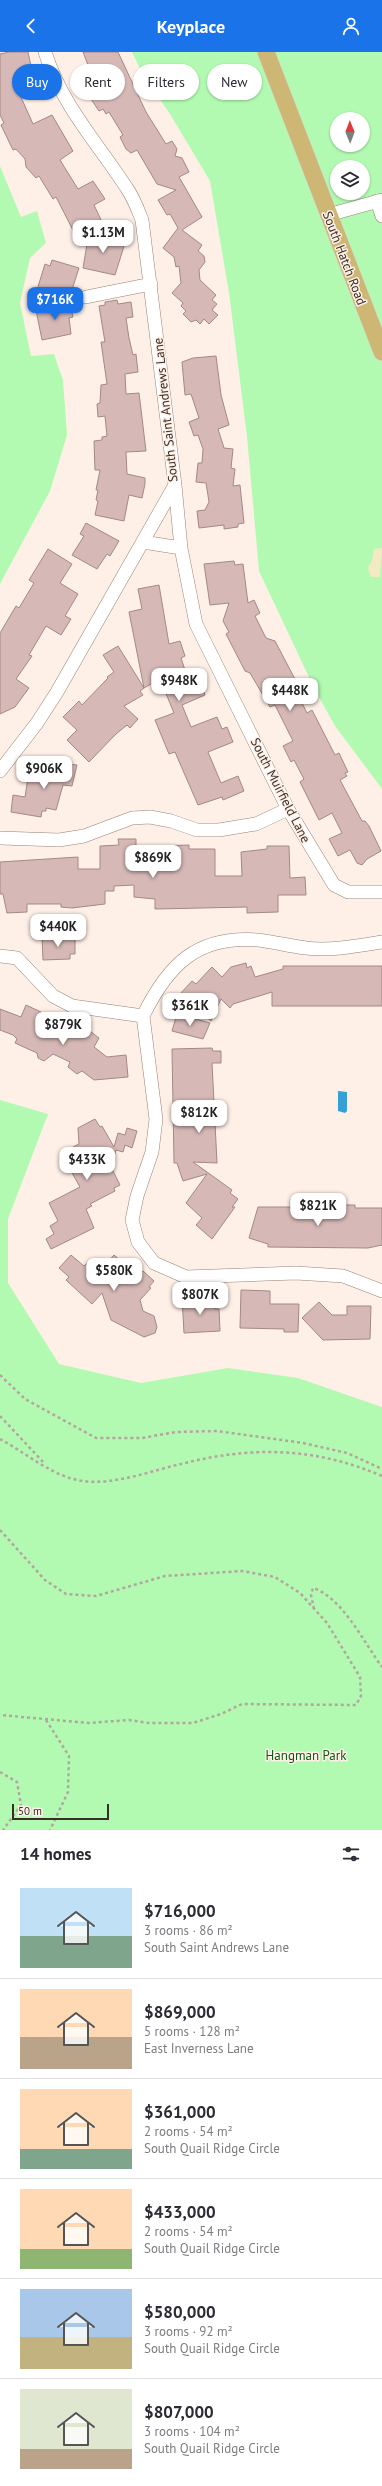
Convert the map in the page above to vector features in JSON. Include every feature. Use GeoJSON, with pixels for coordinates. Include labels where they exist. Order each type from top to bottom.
{"type":"FeatureCollection","features":[{"type":"Feature","properties":{"kind":"main road","name":"South Hatch Road"},"geometry":{"type":"LineString","coordinates":[[266,52],[382,352]]}},
{"type":"Feature","properties":{"kind":"street","name":"South Saint Andrews Lane"},"geometry":{"type":"LineString","coordinates":[[0,772],[37,723],[57,692],[175,485],[142,220],[129,191],[82,124],[58,83],[45,52]]}},
{"type":"Feature","properties":{"kind":"street"},"geometry":{"type":"LineString","coordinates":[[328,215],[379,200],[382,216]]}},
{"type":"Feature","properties":{"kind":"street"},"geometry":{"type":"LineString","coordinates":[[86,297],[151,284]]}},
{"type":"Feature","properties":{"kind":"street","name":"South Muirfield Lane"},"geometry":{"type":"LineString","coordinates":[[175,485],[181,548],[196,624],[288,809],[334,885],[348,892],[382,892]]}},
{"type":"Feature","properties":{"kind":"street"},"geometry":{"type":"LineString","coordinates":[[143,542],[181,548]]}},
{"type":"Feature","properties":{"kind":"street"},"geometry":{"type":"LineString","coordinates":[[0,838],[59,840],[84,836],[109,825],[132,818],[150,818],[171,821],[197,830],[219,830],[256,824],[288,809]]}},
{"type":"Feature","properties":{"kind":"street"},"geometry":{"type":"LineString","coordinates":[[382,942],[336,948],[307,948],[256,940],[229,940],[199,948],[174,966],[156,990],[143,1016],[156,1120],[156,1135],[132,1220],[138,1242],[154,1263],[186,1277],[296,1273],[343,1276],[382,1291]]}},
{"type":"Feature","properties":{"kind":"street"},"geometry":{"type":"LineString","coordinates":[[0,956],[17,958],[53,996],[72,1006],[143,1016]]}},
{"type":"Feature","properties":{"kind":"path"},"geometry":{"type":"LineString","coordinates":[[0,1376],[25,1399],[96,1438],[142,1438],[176,1432],[217,1432],[303,1443],[347,1453],[382,1469]]}},
{"type":"Feature","properties":{"kind":"path"},"geometry":{"type":"LineString","coordinates":[[0,1416],[48,1468]]}},
{"type":"Feature","properties":{"kind":"path"},"geometry":{"type":"LineString","coordinates":[[0,1439],[48,1468],[66,1477],[84,1481],[105,1480],[141,1475],[210,1456],[240,1452],[307,1453],[382,1476]]}},
{"type":"Feature","properties":{"kind":"path"},"geometry":{"type":"LineString","coordinates":[[0,1530],[45,1580],[66,1594],[96,1596],[165,1576],[242,1571],[275,1577],[300,1594],[327,1623],[360,1678],[361,1696],[356,1705],[242,1704],[221,1714],[193,1722],[149,1723],[129,1720],[89,1724],[0,1715]]}},
{"type":"Feature","properties":{"kind":"path"},"geometry":{"type":"LineString","coordinates":[[314,1609],[311,1595],[314,1588],[321,1590],[340,1607],[382,1667]]}},
{"type":"Feature","properties":{"kind":"path"},"geometry":{"type":"LineString","coordinates":[[46,1720],[69,1756],[68,1792],[50,1830]]}},
{"type":"Feature","properties":{"kind":"path"},"geometry":{"type":"LineString","coordinates":[[0,1772],[17,1782],[20,1805],[3,1830]]}},
{"type":"Feature","properties":{"kind":"green space"},"geometry":{"type":"Polygon","coordinates":[[[132,52],[382,52],[382,789],[335,726],[315,690],[259,571],[247,437],[229,293],[210,181],[160,100],[199,100],[199,64],[138,64],[132,52]]]}},
{"type":"Feature","properties":{"kind":"green space"},"geometry":{"type":"Polygon","coordinates":[[[0,166],[21,217],[37,211],[46,243],[30,258],[20,303],[31,356],[54,354],[63,380],[67,435],[50,491],[0,584],[0,166]]]}},
{"type":"Feature","properties":{"kind":"green space","name":"Hangman Park"},"geometry":{"type":"Polygon","coordinates":[[[0,1100],[48,1114],[8,1219],[8,1283],[59,1364],[141,1383],[228,1368],[298,1378],[382,1407],[382,1830],[0,1830],[0,1100]]]}},
{"type":"Feature","properties":{"kind":"sand"},"geometry":{"type":"Polygon","coordinates":[[[382,548],[380,577],[371,577],[368,568],[372,560],[374,549],[382,548]]]}},
{"type":"Feature","properties":{"kind":"water"},"geometry":{"type":"Polygon","coordinates":[[[338,1091],[347,1092],[347,1111],[345,1113],[338,1111],[338,1091]]]}},
{"type":"Feature","properties":{"kind":"building"},"geometry":{"type":"Polygon","coordinates":[[[9,52],[28,52],[31,64],[12,64],[12,100],[22,100],[33,124],[52,115],[73,151],[60,160],[78,189],[93,181],[105,199],[94,205],[102,222],[76,236],[56,197],[53,199],[39,176],[36,178],[26,167],[25,159],[16,149],[13,150],[1,125],[4,123],[0,115],[0,54],[9,52]]]}},
{"type":"Feature","properties":{"kind":"building"},"geometry":{"type":"Polygon","coordinates":[[[83,52],[118,52],[124,64],[88,64],[83,52]]]}},
{"type":"Feature","properties":{"kind":"building"},"geometry":{"type":"Polygon","coordinates":[[[125,67],[133,84],[133,100],[140,100],[166,144],[172,141],[177,149],[175,156],[182,158],[189,172],[179,177],[202,217],[182,230],[202,245],[198,251],[204,256],[205,262],[199,270],[200,280],[216,295],[212,300],[217,304],[212,310],[218,315],[209,324],[204,319],[200,324],[196,320],[191,322],[183,314],[186,311],[181,306],[183,303],[172,293],[181,283],[179,266],[176,267],[174,257],[163,248],[178,228],[170,214],[167,215],[158,200],[176,190],[157,184],[137,150],[131,153],[126,149],[120,137],[123,135],[109,112],[106,114],[103,109],[99,111],[92,100],[125,100],[125,67]]]}},
{"type":"Feature","properties":{"kind":"building"},"geometry":{"type":"Polygon","coordinates":[[[89,232],[125,243],[115,275],[83,268],[89,232]]]}},
{"type":"Feature","properties":{"kind":"building"},"geometry":{"type":"Polygon","coordinates":[[[52,260],[79,268],[69,299],[37,290],[45,264],[50,266],[52,260]]]}},
{"type":"Feature","properties":{"kind":"building"},"geometry":{"type":"Polygon","coordinates":[[[117,300],[118,304],[131,302],[133,317],[126,318],[133,355],[136,354],[138,372],[125,374],[126,394],[139,393],[146,451],[126,452],[127,474],[145,478],[145,484],[142,498],[129,495],[124,521],[95,515],[98,501],[96,500],[98,490],[96,490],[100,470],[95,470],[94,441],[102,440],[102,437],[107,436],[105,416],[98,417],[97,404],[100,403],[101,385],[107,384],[101,342],[105,342],[99,306],[105,305],[105,302],[117,300]]]}},
{"type":"Feature","properties":{"kind":"building"},"geometry":{"type":"Polygon","coordinates":[[[70,303],[73,317],[69,318],[71,334],[42,340],[36,310],[70,303]]]}},
{"type":"Feature","properties":{"kind":"building"},"geometry":{"type":"Polygon","coordinates":[[[216,356],[221,395],[229,425],[218,429],[224,448],[233,449],[231,468],[235,469],[233,486],[240,485],[244,523],[238,524],[238,527],[224,529],[224,525],[199,528],[197,511],[205,510],[209,502],[206,483],[196,482],[198,463],[202,463],[203,449],[198,435],[194,436],[189,422],[199,418],[191,394],[185,395],[182,362],[193,358],[216,356]]]}},
{"type":"Feature","properties":{"kind":"building"},"geometry":{"type":"Polygon","coordinates":[[[86,523],[119,541],[110,556],[107,554],[97,569],[72,555],[84,536],[80,534],[86,523]]]}},
{"type":"Feature","properties":{"kind":"building"},"geometry":{"type":"Polygon","coordinates":[[[48,549],[72,564],[60,583],[78,594],[65,616],[71,619],[61,635],[46,626],[29,655],[32,656],[16,679],[29,688],[15,707],[0,714],[0,633],[16,606],[19,608],[34,583],[29,580],[48,549]]]}},
{"type":"Feature","properties":{"kind":"building"},"geometry":{"type":"Polygon","coordinates":[[[234,561],[235,565],[243,564],[248,603],[254,600],[260,613],[255,616],[266,638],[275,641],[297,683],[293,685],[307,713],[312,710],[335,755],[339,753],[348,772],[345,773],[347,776],[340,780],[362,821],[365,821],[369,826],[381,851],[367,859],[362,865],[357,863],[350,850],[338,856],[329,839],[342,833],[332,813],[319,820],[300,782],[304,779],[294,760],[291,762],[283,746],[293,741],[275,705],[270,707],[250,673],[245,671],[226,634],[229,632],[223,621],[229,603],[210,605],[204,564],[234,561]]]}},
{"type":"Feature","properties":{"kind":"building"},"geometry":{"type":"Polygon","coordinates":[[[159,585],[169,644],[180,641],[185,656],[181,658],[190,685],[200,681],[205,695],[182,705],[191,727],[217,717],[222,729],[227,727],[233,742],[208,752],[221,783],[238,776],[244,791],[223,800],[222,797],[198,805],[175,752],[169,754],[155,720],[174,713],[160,679],[144,688],[129,612],[142,609],[138,589],[159,585]]]}},
{"type":"Feature","properties":{"kind":"building"},"geometry":{"type":"Polygon","coordinates":[[[118,646],[144,688],[140,691],[143,695],[124,706],[138,719],[130,728],[127,725],[116,734],[89,762],[67,740],[77,730],[63,717],[79,701],[82,705],[108,678],[107,677],[114,672],[103,655],[118,646]]]}},
{"type":"Feature","properties":{"kind":"building"},"geometry":{"type":"Polygon","coordinates":[[[48,762],[77,765],[72,786],[63,785],[56,810],[46,808],[46,811],[42,811],[41,817],[11,812],[13,795],[25,797],[29,771],[46,774],[48,762]]]}},
{"type":"Feature","properties":{"kind":"building"},"geometry":{"type":"Polygon","coordinates":[[[118,839],[136,839],[136,854],[160,855],[159,846],[189,845],[189,849],[215,849],[215,876],[242,876],[241,852],[267,849],[267,846],[289,846],[290,878],[305,877],[306,895],[278,895],[278,912],[247,913],[247,907],[155,909],[155,899],[134,897],[134,885],[114,886],[114,891],[105,891],[105,904],[72,908],[61,907],[61,904],[27,904],[27,912],[7,913],[3,894],[0,894],[0,862],[78,857],[78,869],[100,869],[100,846],[119,845],[118,839]]]}},
{"type":"Feature","properties":{"kind":"building"},"geometry":{"type":"Polygon","coordinates":[[[75,937],[75,954],[70,954],[70,959],[43,960],[42,938],[75,937]]]}},
{"type":"Feature","properties":{"kind":"building"},"geometry":{"type":"Polygon","coordinates":[[[246,963],[247,968],[251,966],[255,977],[283,969],[283,966],[382,966],[382,1006],[272,1006],[272,992],[233,1004],[230,1008],[221,999],[211,1021],[180,994],[192,981],[196,984],[212,967],[222,977],[231,967],[246,963]]]}},
{"type":"Feature","properties":{"kind":"building"},"geometry":{"type":"Polygon","coordinates":[[[26,1005],[41,1012],[36,1021],[71,1037],[76,1033],[82,1038],[90,1031],[99,1038],[94,1047],[107,1057],[126,1055],[128,1077],[94,1080],[82,1071],[77,1074],[68,1067],[70,1062],[53,1054],[44,1061],[38,1058],[37,1053],[15,1043],[17,1039],[13,1035],[0,1030],[0,1009],[21,1017],[26,1005]]]}},
{"type":"Feature","properties":{"kind":"building"},"geometry":{"type":"Polygon","coordinates":[[[177,1014],[210,1023],[203,1039],[172,1031],[177,1014]]]}},
{"type":"Feature","properties":{"kind":"building"},"geometry":{"type":"Polygon","coordinates":[[[212,1048],[213,1051],[221,1051],[221,1063],[212,1063],[217,1163],[193,1162],[232,1190],[230,1193],[238,1199],[232,1207],[235,1207],[212,1239],[196,1225],[202,1218],[186,1203],[207,1174],[183,1181],[177,1163],[174,1163],[172,1049],[212,1048]]]}},
{"type":"Feature","properties":{"kind":"building"},"geometry":{"type":"Polygon","coordinates":[[[95,1119],[100,1127],[102,1126],[114,1147],[118,1133],[125,1135],[127,1128],[137,1131],[132,1148],[125,1145],[123,1152],[116,1150],[111,1167],[120,1185],[114,1188],[115,1191],[90,1204],[92,1206],[86,1209],[94,1228],[51,1249],[46,1239],[54,1234],[50,1226],[58,1221],[49,1203],[80,1187],[71,1171],[74,1169],[68,1156],[75,1150],[73,1147],[79,1144],[78,1128],[95,1119]]]}},
{"type":"Feature","properties":{"kind":"building"},"geometry":{"type":"Polygon","coordinates":[[[316,1200],[317,1209],[342,1209],[342,1205],[355,1205],[355,1208],[382,1208],[382,1245],[368,1248],[268,1247],[268,1244],[249,1238],[258,1207],[299,1207],[299,1201],[316,1200]]]}},
{"type":"Feature","properties":{"kind":"building"},"geometry":{"type":"Polygon","coordinates":[[[71,1255],[84,1266],[89,1261],[99,1272],[114,1255],[138,1276],[143,1271],[154,1281],[149,1287],[151,1288],[140,1300],[143,1311],[154,1316],[157,1327],[155,1333],[144,1337],[111,1320],[102,1293],[92,1304],[66,1280],[69,1277],[59,1268],[71,1255]]]}},
{"type":"Feature","properties":{"kind":"building"},"geometry":{"type":"Polygon","coordinates":[[[241,1290],[270,1291],[270,1304],[299,1304],[298,1332],[284,1332],[284,1329],[240,1328],[241,1290]]]}},
{"type":"Feature","properties":{"kind":"building"},"geometry":{"type":"Polygon","coordinates":[[[198,1296],[198,1299],[207,1298],[207,1303],[215,1302],[215,1309],[219,1309],[220,1331],[184,1333],[182,1297],[198,1296]]]}},
{"type":"Feature","properties":{"kind":"building"},"geometry":{"type":"Polygon","coordinates":[[[319,1302],[332,1315],[347,1315],[347,1306],[371,1306],[370,1339],[323,1340],[302,1318],[319,1302]]]}}]}
